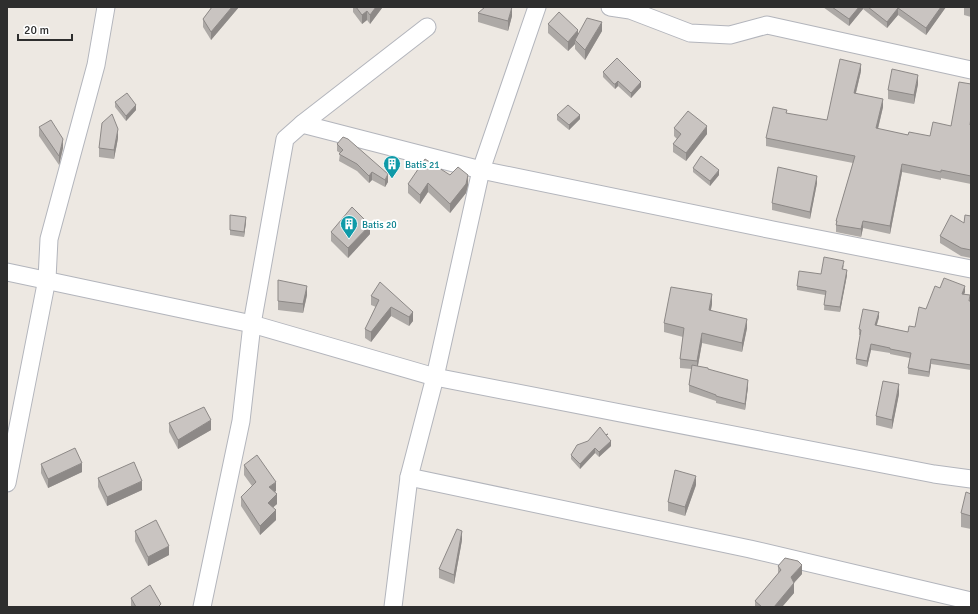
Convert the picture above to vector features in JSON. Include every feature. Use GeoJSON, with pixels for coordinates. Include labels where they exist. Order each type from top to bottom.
{"type":"FeatureCollection","features":[{"type":"Feature","properties":{"kind":"street"},"geometry":{"type":"LineString","coordinates":[[7,483],[47,279],[49,238],[96,65],[106,7]]}},
{"type":"Feature","properties":{"kind":"street"},"geometry":{"type":"LineString","coordinates":[[393,607],[409,477],[435,377],[481,170],[538,7]]}},
{"type":"Feature","properties":{"kind":"street"},"geometry":{"type":"LineString","coordinates":[[610,7],[630,10],[690,33],[730,35],[767,25],[971,70]]}},
{"type":"Feature","properties":{"kind":"street"},"geometry":{"type":"LineString","coordinates":[[202,607],[241,421],[252,324],[285,139],[302,124],[427,27]]}},
{"type":"Feature","properties":{"kind":"street"},"geometry":{"type":"LineString","coordinates":[[302,124],[481,170],[971,269]]}},
{"type":"Feature","properties":{"kind":"street"},"geometry":{"type":"LineString","coordinates":[[7,272],[47,279],[252,324],[435,377],[934,474],[971,479]]}},
{"type":"Feature","properties":{"kind":"street"},"geometry":{"type":"LineString","coordinates":[[409,477],[750,549],[971,602]]}},
{"type":"Feature","properties":{"kind":"building"},"geometry":{"type":"Polygon","coordinates":[[[212,7],[232,7],[211,32],[203,19],[212,7]]]}},
{"type":"Feature","properties":{"kind":"building"},"geometry":{"type":"Polygon","coordinates":[[[356,7],[376,7],[370,15],[367,11],[362,15],[356,7]]]}},
{"type":"Feature","properties":{"kind":"building"},"geometry":{"type":"Polygon","coordinates":[[[485,7],[512,7],[508,21],[478,13],[485,7]]]}},
{"type":"Feature","properties":{"kind":"building"},"geometry":{"type":"Polygon","coordinates":[[[832,7],[859,7],[849,19],[832,7]]]}},
{"type":"Feature","properties":{"kind":"building"},"geometry":{"type":"Polygon","coordinates":[[[868,7],[941,7],[926,28],[898,8],[887,22],[868,7]]]}},
{"type":"Feature","properties":{"kind":"building"},"geometry":{"type":"Polygon","coordinates":[[[559,12],[578,30],[568,42],[548,24],[559,12]]]}},
{"type":"Feature","properties":{"kind":"building"},"geometry":{"type":"Polygon","coordinates":[[[587,18],[602,22],[585,50],[575,40],[587,18]]]}},
{"type":"Feature","properties":{"kind":"building"},"geometry":{"type":"Polygon","coordinates":[[[617,58],[641,82],[631,93],[618,81],[614,84],[603,72],[617,58]]]}},
{"type":"Feature","properties":{"kind":"building"},"geometry":{"type":"Polygon","coordinates":[[[840,59],[861,64],[854,93],[883,99],[876,128],[908,135],[909,132],[930,136],[933,122],[951,126],[959,82],[971,84],[971,176],[902,164],[890,226],[863,221],[861,229],[836,225],[855,156],[766,138],[773,107],[787,110],[786,113],[827,120],[840,59]]]}},
{"type":"Feature","properties":{"kind":"building"},"geometry":{"type":"Polygon","coordinates":[[[892,69],[918,75],[914,95],[888,90],[892,69]]]}},
{"type":"Feature","properties":{"kind":"building"},"geometry":{"type":"Polygon","coordinates":[[[127,93],[136,105],[126,116],[115,102],[127,93]]]}},
{"type":"Feature","properties":{"kind":"building"},"geometry":{"type":"Polygon","coordinates":[[[568,105],[580,115],[569,125],[557,115],[568,105]]]}},
{"type":"Feature","properties":{"kind":"building"},"geometry":{"type":"Polygon","coordinates":[[[688,111],[707,126],[686,153],[673,144],[681,134],[674,128],[688,111]]]}},
{"type":"Feature","properties":{"kind":"building"},"geometry":{"type":"Polygon","coordinates":[[[112,114],[118,129],[114,150],[99,148],[102,123],[112,114]]]}},
{"type":"Feature","properties":{"kind":"building"},"geometry":{"type":"Polygon","coordinates":[[[51,120],[63,139],[59,156],[39,127],[51,120]]]}},
{"type":"Feature","properties":{"kind":"building"},"geometry":{"type":"Polygon","coordinates":[[[343,137],[348,139],[388,174],[385,180],[372,172],[369,176],[357,164],[339,154],[343,150],[337,144],[343,137]]]}},
{"type":"Feature","properties":{"kind":"building"},"geometry":{"type":"Polygon","coordinates":[[[701,156],[719,170],[710,181],[693,168],[701,156]]]}},
{"type":"Feature","properties":{"kind":"building"},"geometry":{"type":"Polygon","coordinates":[[[425,159],[450,175],[458,167],[468,175],[466,184],[450,204],[428,183],[420,195],[408,184],[425,159]]]}},
{"type":"Feature","properties":{"kind":"building"},"geometry":{"type":"Polygon","coordinates":[[[778,167],[817,176],[810,212],[772,203],[778,167]]]}},
{"type":"Feature","properties":{"kind":"building"},"geometry":{"type":"Polygon","coordinates":[[[352,207],[370,225],[348,248],[331,232],[352,207]]]}},
{"type":"Feature","properties":{"kind":"building"},"geometry":{"type":"Polygon","coordinates":[[[230,215],[246,217],[244,232],[230,230],[230,215]]]}},
{"type":"Feature","properties":{"kind":"building"},"geometry":{"type":"Polygon","coordinates":[[[951,215],[964,223],[965,215],[971,216],[971,250],[961,248],[940,236],[951,215]]]}},
{"type":"Feature","properties":{"kind":"building"},"geometry":{"type":"Polygon","coordinates":[[[824,257],[844,261],[842,269],[847,270],[840,307],[824,305],[826,291],[797,286],[799,271],[821,274],[824,257]]]}},
{"type":"Feature","properties":{"kind":"building"},"geometry":{"type":"Polygon","coordinates":[[[944,278],[965,286],[962,294],[970,295],[971,365],[931,359],[929,372],[908,368],[911,353],[871,344],[867,361],[856,359],[863,309],[879,312],[875,325],[908,332],[909,326],[915,327],[919,307],[926,309],[935,286],[940,288],[944,278]]]}},
{"type":"Feature","properties":{"kind":"building"},"geometry":{"type":"Polygon","coordinates":[[[278,280],[307,286],[303,304],[278,301],[278,280]]]}},
{"type":"Feature","properties":{"kind":"building"},"geometry":{"type":"Polygon","coordinates":[[[380,282],[413,312],[409,317],[391,307],[371,332],[365,329],[379,300],[371,296],[380,282]]]}},
{"type":"Feature","properties":{"kind":"building"},"geometry":{"type":"Polygon","coordinates":[[[671,287],[712,294],[709,310],[747,319],[742,343],[702,333],[697,361],[680,359],[684,328],[664,323],[671,287]]]}},
{"type":"Feature","properties":{"kind":"building"},"geometry":{"type":"Polygon","coordinates":[[[692,365],[708,368],[748,380],[745,404],[716,396],[689,385],[692,365]]]}},
{"type":"Feature","properties":{"kind":"building"},"geometry":{"type":"Polygon","coordinates":[[[883,381],[899,384],[892,420],[876,416],[883,381]]]}},
{"type":"Feature","properties":{"kind":"building"},"geometry":{"type":"Polygon","coordinates":[[[204,407],[211,420],[178,440],[169,423],[204,407]]]}},
{"type":"Feature","properties":{"kind":"building"},"geometry":{"type":"Polygon","coordinates":[[[600,427],[611,441],[599,452],[595,448],[580,464],[571,455],[577,445],[588,441],[600,427]]]}},
{"type":"Feature","properties":{"kind":"building"},"geometry":{"type":"Polygon","coordinates":[[[75,448],[82,463],[48,479],[41,464],[75,448]]]}},
{"type":"Feature","properties":{"kind":"building"},"geometry":{"type":"Polygon","coordinates":[[[257,455],[276,482],[269,487],[277,494],[268,503],[276,510],[260,526],[241,497],[256,482],[244,465],[257,455]]]}},
{"type":"Feature","properties":{"kind":"building"},"geometry":{"type":"Polygon","coordinates":[[[134,462],[142,481],[107,497],[98,478],[134,462]]]}},
{"type":"Feature","properties":{"kind":"building"},"geometry":{"type":"Polygon","coordinates":[[[675,470],[696,476],[685,507],[668,502],[675,470]]]}},
{"type":"Feature","properties":{"kind":"building"},"geometry":{"type":"Polygon","coordinates":[[[966,492],[971,494],[971,516],[961,513],[966,492]]]}},
{"type":"Feature","properties":{"kind":"building"},"geometry":{"type":"Polygon","coordinates":[[[156,520],[169,546],[148,557],[135,531],[156,520]]]}},
{"type":"Feature","properties":{"kind":"building"},"geometry":{"type":"Polygon","coordinates":[[[457,529],[462,531],[454,575],[439,569],[457,529]]]}},
{"type":"Feature","properties":{"kind":"building"},"geometry":{"type":"Polygon","coordinates":[[[785,558],[798,561],[802,565],[791,577],[794,583],[774,607],[762,607],[755,601],[781,570],[778,566],[785,558]]]}},
{"type":"Feature","properties":{"kind":"building"},"geometry":{"type":"Polygon","coordinates":[[[150,585],[161,604],[158,607],[136,607],[131,598],[150,585]]]}},
{"type":"Feature","properties":{"kind":"place","name":"Batis 21"},"geometry":{"type":"Point","coordinates":[392,179]}},
{"type":"Feature","properties":{"kind":"place","name":"Batis 20"},"geometry":{"type":"Point","coordinates":[349,239]}}]}
